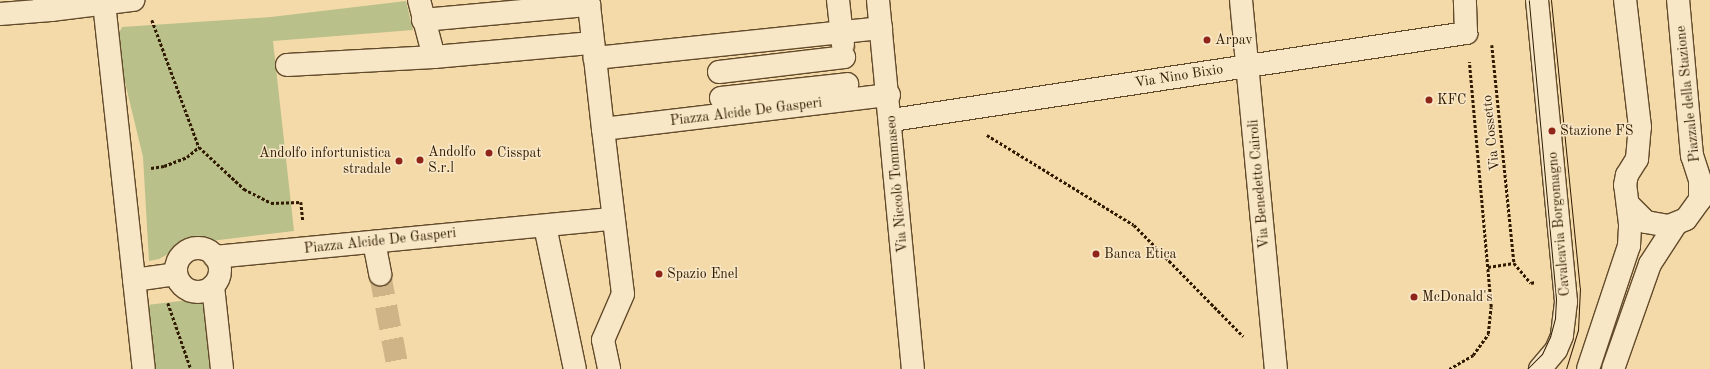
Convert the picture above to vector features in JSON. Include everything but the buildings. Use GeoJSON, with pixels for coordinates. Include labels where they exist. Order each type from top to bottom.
{"type":"FeatureCollection","features":[{"type":"Feature","properties":{"kind":"street"},"geometry":{"type":"LineString","coordinates":[[0,14],[48,5],[104,3],[133,0]]}},
{"type":"Feature","properties":{"kind":"street"},"geometry":{"type":"LineString","coordinates":[[721,98],[848,92],[838,0]]}},
{"type":"Feature","properties":{"kind":"street","name":"Via Niccolò Tommaseo"},"geometry":{"type":"LineString","coordinates":[[878,0],[892,120],[913,369]]}},
{"type":"Feature","properties":{"kind":"street","name":"Via Benedetto Cairoli"},"geometry":{"type":"LineString","coordinates":[[1241,0],[1276,366]]}},
{"type":"Feature","properties":{"kind":"street"},"geometry":{"type":"LineString","coordinates":[[1465,0],[1466,33]]}},
{"type":"Feature","properties":{"kind":"street","name":"Cavalcavia Borgomagno"},"geometry":{"type":"LineString","coordinates":[[1537,0],[1566,302],[1566,320],[1559,343],[1540,369]]}},
{"type":"Feature","properties":{"kind":"street"},"geometry":{"type":"LineString","coordinates":[[1588,369],[1629,246],[1629,205],[1626,179],[1637,160],[1640,127],[1625,0]]}},
{"type":"Feature","properties":{"kind":"street","name":"Piazzale della Stazione"},"geometry":{"type":"LineString","coordinates":[[1614,369],[1650,264],[1676,224],[1694,211],[1700,200],[1701,190],[1692,156],[1678,0]]}},
{"type":"Feature","properties":{"kind":"street"},"geometry":{"type":"LineString","coordinates":[[104,3],[144,369]]}},
{"type":"Feature","properties":{"kind":"street"},"geometry":{"type":"LineString","coordinates":[[434,58],[421,10],[589,5],[623,294],[603,340],[608,369]]}},
{"type":"Feature","properties":{"kind":"street"},"geometry":{"type":"LineString","coordinates":[[288,65],[594,50],[881,28]]}},
{"type":"Feature","properties":{"kind":"street","name":"Via Nino Bixio"},"geometry":{"type":"LineString","coordinates":[[892,120],[1466,33]]}},
{"type":"Feature","properties":{"kind":"street"},"geometry":{"type":"LineString","coordinates":[[719,72],[844,57]]}},
{"type":"Feature","properties":{"kind":"street","name":"Piazza Alcide De Gasperi"},"geometry":{"type":"LineString","coordinates":[[603,129],[848,92],[889,95]]}},
{"type":"Feature","properties":{"kind":"street"},"geometry":{"type":"LineString","coordinates":[[1629,205],[1646,222],[1662,226],[1676,224]]}},
{"type":"Feature","properties":{"kind":"street","name":"Piazza Alcide De Gasperi"},"geometry":{"type":"LineString","coordinates":[[215,257],[613,219]]}},
{"type":"Feature","properties":{"kind":"street"},"geometry":{"type":"LineString","coordinates":[[545,226],[575,369]]}},
{"type":"Feature","properties":{"kind":"street"},"geometry":{"type":"LineString","coordinates":[[374,242],[380,274]]}},
{"type":"Feature","properties":{"kind":"street"},"geometry":{"type":"LineString","coordinates":[[134,280],[167,275],[191,291],[207,291],[213,286],[220,272],[215,257],[208,251],[199,248],[189,250],[167,275]]}},
{"type":"Feature","properties":{"kind":"street"},"geometry":{"type":"LineString","coordinates":[[213,286],[222,369]]}},
{"type":"Feature","properties":{"kind":"path"},"geometry":{"type":"LineString","coordinates":[[152,18],[199,147],[244,189],[271,202],[301,202],[306,248]]}},
{"type":"Feature","properties":{"kind":"path"},"geometry":{"type":"LineString","coordinates":[[1449,369],[1473,355],[1488,334],[1491,307],[1466,33]]}},
{"type":"Feature","properties":{"kind":"path","name":"Via Cossetto"},"geometry":{"type":"LineString","coordinates":[[1492,38],[1514,263]]}},
{"type":"Feature","properties":{"kind":"path"},"geometry":{"type":"LineString","coordinates":[[981,131],[1134,225],[1230,324],[1276,366]]}},
{"type":"Feature","properties":{"kind":"path"},"geometry":{"type":"LineString","coordinates":[[122,171],[164,166],[187,157],[199,147]]}},
{"type":"Feature","properties":{"kind":"path"},"geometry":{"type":"LineString","coordinates":[[1488,267],[1514,263],[1531,282]]}},
{"type":"Feature","properties":{"kind":"path"},"geometry":{"type":"LineString","coordinates":[[167,275],[191,369]]}},
{"type":"Feature","properties":{"kind":"green space"},"geometry":{"type":"Polygon","coordinates":[[[406,1],[413,30],[273,41],[294,231],[186,244],[159,259],[149,261],[143,157],[115,41],[122,27],[271,17],[406,1]]]}},
{"type":"Feature","properties":{"kind":"green space"},"geometry":{"type":"Polygon","coordinates":[[[205,298],[212,369],[153,369],[147,305],[205,298]]]}},
{"type":"Feature","properties":{"kind":"tunnel"},"geometry":{"type":"LineString","coordinates":[[380,274],[398,369]]}},
{"type":"Feature","properties":{"kind":"tram line"},"geometry":{"type":"LineString","coordinates":[[1527,369],[1542,354],[1550,337],[1555,318],[1556,299],[1529,0]]}},
{"type":"Feature","properties":{"kind":"tram line"},"geometry":{"type":"LineString","coordinates":[[1551,0],[1580,288],[1578,330],[1566,369]]}},
{"type":"Feature","properties":{"kind":"place","name":"Arpav"},"geometry":{"type":"Point","coordinates":[1207,40]}},
{"type":"Feature","properties":{"kind":"place","name":"KFC"},"geometry":{"type":"Point","coordinates":[1429,100]}},
{"type":"Feature","properties":{"kind":"place","name":"Stazione FS"},"geometry":{"type":"Point","coordinates":[1552,131]}},
{"type":"Feature","properties":{"kind":"place","name":"Cisspat"},"geometry":{"type":"Point","coordinates":[489,153]}},
{"type":"Feature","properties":{"kind":"place","name":"Andolfo S.r.l"},"geometry":{"type":"Point","coordinates":[420,160]}},
{"type":"Feature","properties":{"kind":"place","name":"Andolfo infortunistica stradale"},"geometry":{"type":"Point","coordinates":[399,161]}},
{"type":"Feature","properties":{"kind":"place","name":"Banca Etica"},"geometry":{"type":"Point","coordinates":[1096,254]}},
{"type":"Feature","properties":{"kind":"place","name":"Spazio Enel"},"geometry":{"type":"Point","coordinates":[659,274]}},
{"type":"Feature","properties":{"kind":"place","name":"McDonald's"},"geometry":{"type":"Point","coordinates":[1414,297]}}]}
